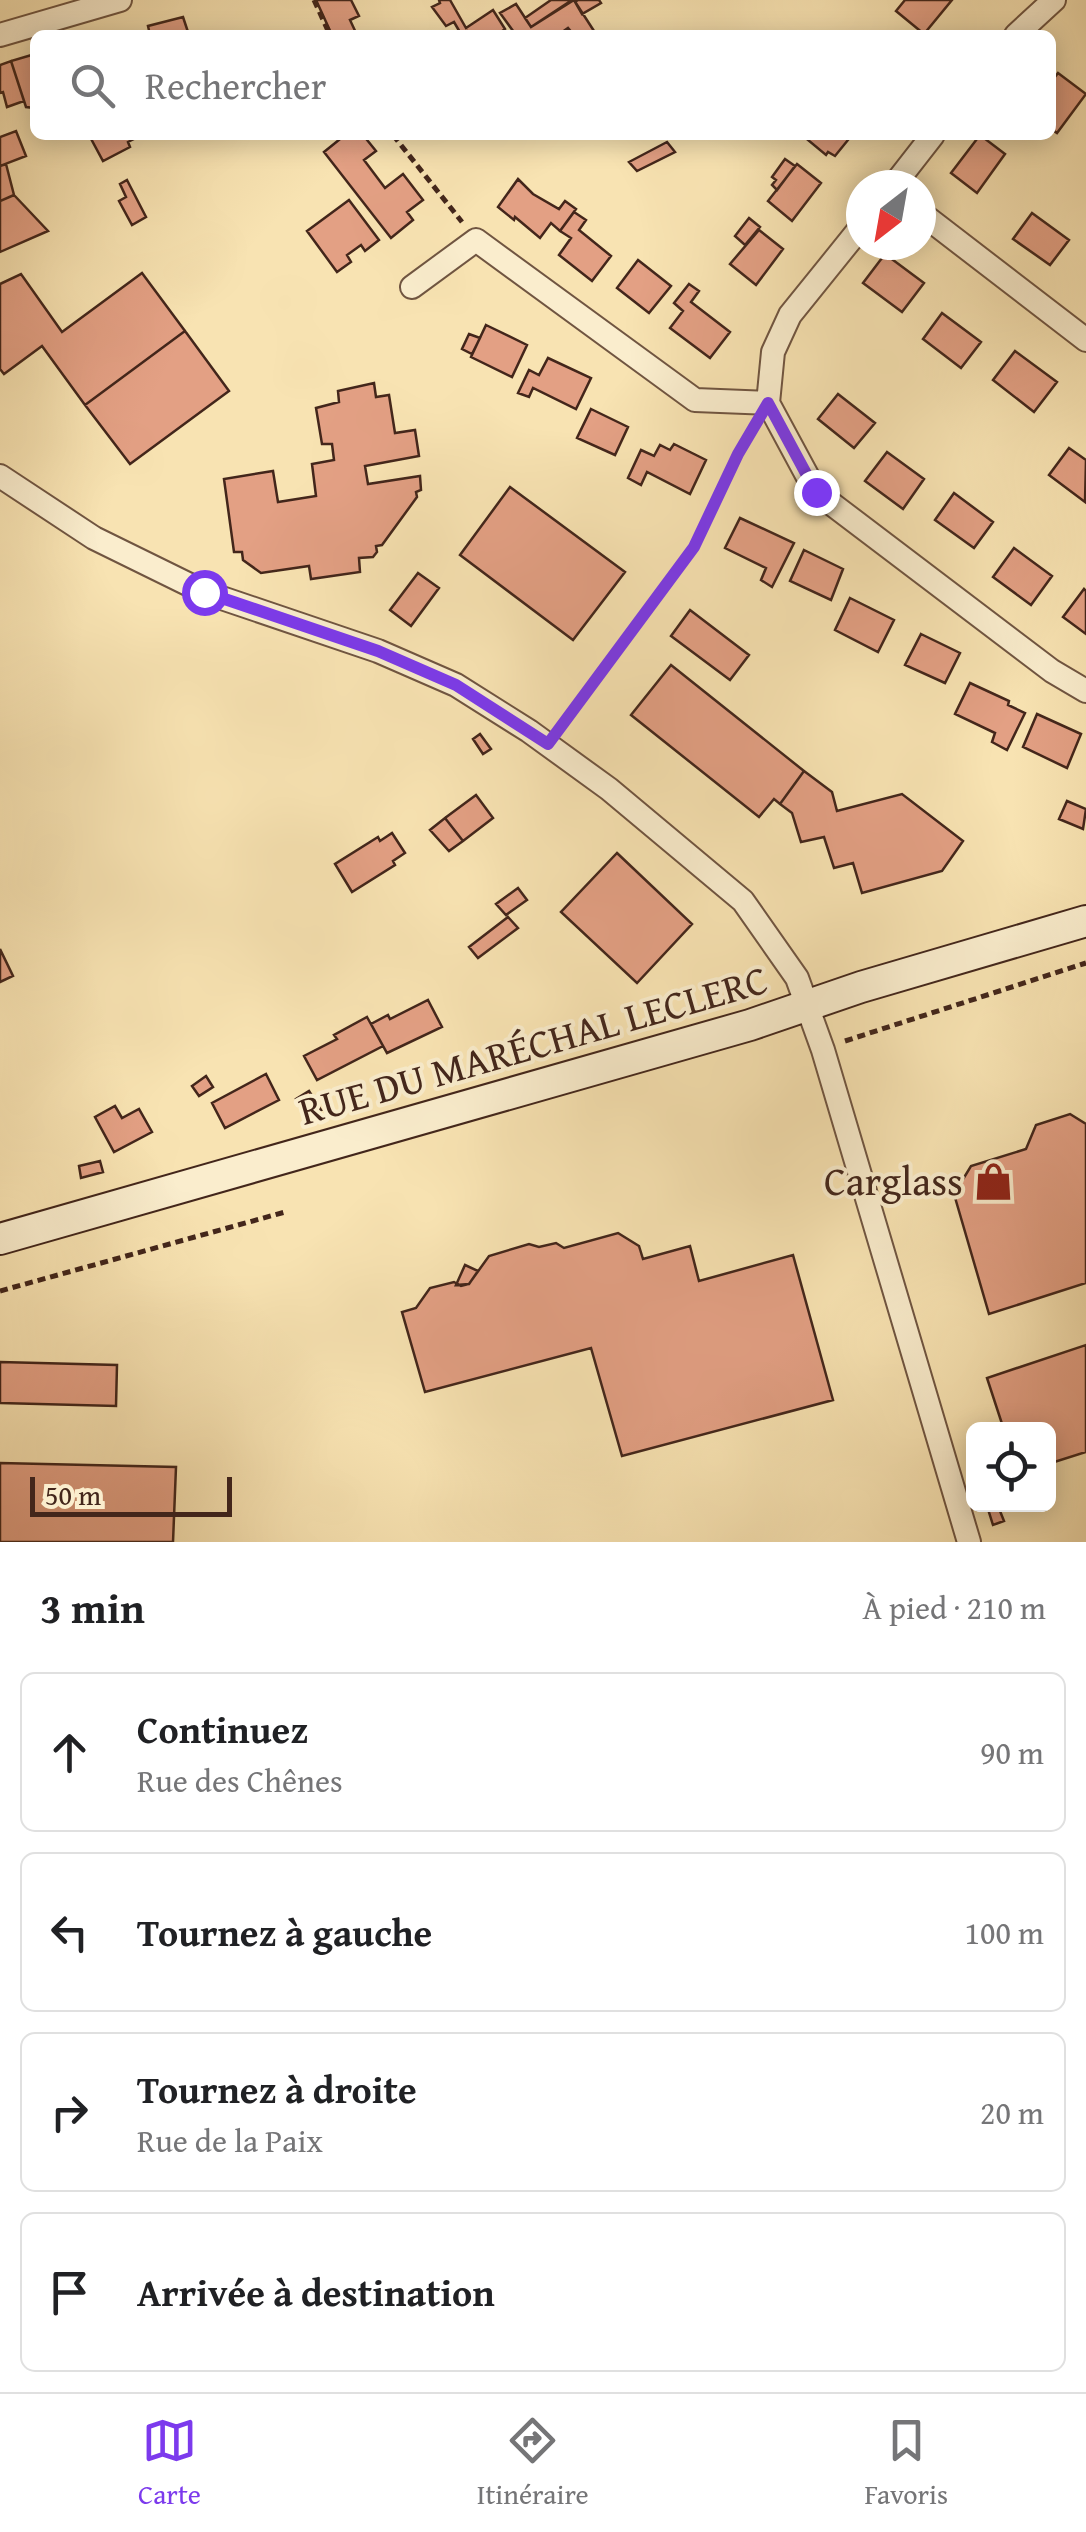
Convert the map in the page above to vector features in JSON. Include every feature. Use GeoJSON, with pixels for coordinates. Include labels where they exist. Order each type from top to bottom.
{"type":"FeatureCollection","features":[{"type":"Feature","properties":{"kind":"main road","name":"RUE DU MARÉCHAL LECLERC"},"geometry":{"type":"LineString","coordinates":[[0,1239],[808,1006],[1086,920]]}},
{"type":"Feature","properties":{"kind":"street"},"geometry":{"type":"LineString","coordinates":[[0,35],[120,0]]}},
{"type":"Feature","properties":{"kind":"street"},"geometry":{"type":"LineString","coordinates":[[1021,30],[1054,0]]}},
{"type":"Feature","properties":{"kind":"street"},"geometry":{"type":"LineString","coordinates":[[906,170],[929,140]]}},
{"type":"Feature","properties":{"kind":"street"},"geometry":{"type":"LineString","coordinates":[[936,225],[1086,340]]}},
{"type":"Feature","properties":{"kind":"street"},"geometry":{"type":"LineString","coordinates":[[412,287],[476,240],[695,400],[768,403]]}},
{"type":"Feature","properties":{"kind":"street"},"geometry":{"type":"LineString","coordinates":[[846,246],[790,315],[773,352],[768,403],[816,492],[1052,671],[1086,691]]}},
{"type":"Feature","properties":{"kind":"street"},"geometry":{"type":"LineString","coordinates":[[0,476],[94,538],[204,592],[378,651],[456,685],[548,744],[608,789],[743,901],[797,978],[808,1006],[968,1542]]}},
{"type":"Feature","properties":{"kind":"path"},"geometry":{"type":"LineString","coordinates":[[314,0],[328,30]]}},
{"type":"Feature","properties":{"kind":"path"},"geometry":{"type":"LineString","coordinates":[[397,140],[476,240]]}},
{"type":"Feature","properties":{"kind":"path"},"geometry":{"type":"LineString","coordinates":[[548,744],[694,547],[738,454],[768,403]]}},
{"type":"Feature","properties":{"kind":"path"},"geometry":{"type":"LineString","coordinates":[[823,1050],[1086,963]]}},
{"type":"Feature","properties":{"kind":"path"},"geometry":{"type":"LineString","coordinates":[[0,1291],[285,1212]]}},
{"type":"Feature","properties":{"kind":"building"},"geometry":{"type":"Polygon","coordinates":[[[316,0],[351,0],[359,16],[350,20],[355,30],[330,30],[316,0]]]}},
{"type":"Feature","properties":{"kind":"building"},"geometry":{"type":"Polygon","coordinates":[[[439,0],[450,0],[466,28],[493,10],[505,29],[459,30],[454,22],[446,26],[432,7],[439,0]]]}},
{"type":"Feature","properties":{"kind":"building"},"geometry":{"type":"Polygon","coordinates":[[[551,0],[572,0],[531,27],[525,18],[551,0]]]}},
{"type":"Feature","properties":{"kind":"building"},"geometry":{"type":"Polygon","coordinates":[[[574,0],[593,30],[512,30],[500,13],[516,4],[531,27],[574,0]]]}},
{"type":"Feature","properties":{"kind":"building"},"geometry":{"type":"Polygon","coordinates":[[[905,0],[952,0],[927,30],[919,30],[896,11],[905,0]]]}},
{"type":"Feature","properties":{"kind":"building"},"geometry":{"type":"Polygon","coordinates":[[[575,2],[601,3],[582,14],[575,2]]]}},
{"type":"Feature","properties":{"kind":"building"},"geometry":{"type":"Polygon","coordinates":[[[183,17],[187,30],[149,30],[148,26],[183,17]]]}},
{"type":"Feature","properties":{"kind":"building"},"geometry":{"type":"Polygon","coordinates":[[[30,55],[30,107],[26,107],[11,61],[30,55]]]}},
{"type":"Feature","properties":{"kind":"building"},"geometry":{"type":"Polygon","coordinates":[[[11,61],[24,101],[7,107],[3,92],[0,93],[0,65],[11,61]]]}},
{"type":"Feature","properties":{"kind":"building"},"geometry":{"type":"Polygon","coordinates":[[[1058,73],[1086,94],[1057,133],[1056,132],[1058,73]]]}},
{"type":"Feature","properties":{"kind":"building"},"geometry":{"type":"Polygon","coordinates":[[[16,131],[26,156],[0,166],[0,137],[16,131]]]}},
{"type":"Feature","properties":{"kind":"building"},"geometry":{"type":"Polygon","coordinates":[[[92,140],[132,140],[128,142],[130,147],[103,161],[92,140]]]}},
{"type":"Feature","properties":{"kind":"building"},"geometry":{"type":"Polygon","coordinates":[[[339,140],[367,140],[376,151],[364,160],[385,188],[403,174],[423,200],[407,212],[413,220],[391,238],[324,152],[339,140]]]}},
{"type":"Feature","properties":{"kind":"building"},"geometry":{"type":"Polygon","coordinates":[[[808,140],[848,140],[835,156],[828,152],[826,155],[808,140]]]}},
{"type":"Feature","properties":{"kind":"building"},"geometry":{"type":"Polygon","coordinates":[[[976,140],[987,140],[1005,154],[977,193],[951,173],[976,140]]]}},
{"type":"Feature","properties":{"kind":"building"},"geometry":{"type":"Polygon","coordinates":[[[667,142],[675,152],[637,171],[629,162],[667,142]]]}},
{"type":"Feature","properties":{"kind":"building"},"geometry":{"type":"Polygon","coordinates":[[[785,159],[795,166],[777,190],[772,177],[785,159]]]}},
{"type":"Feature","properties":{"kind":"building"},"geometry":{"type":"Polygon","coordinates":[[[6,164],[14,195],[0,201],[0,166],[6,164]]]}},
{"type":"Feature","properties":{"kind":"building"},"geometry":{"type":"Polygon","coordinates":[[[797,164],[821,183],[792,221],[768,201],[797,164]]]}},
{"type":"Feature","properties":{"kind":"building"},"geometry":{"type":"Polygon","coordinates":[[[518,179],[533,194],[559,209],[565,201],[576,209],[560,231],[551,223],[540,238],[498,207],[518,179]]]}},
{"type":"Feature","properties":{"kind":"building"},"geometry":{"type":"Polygon","coordinates":[[[127,180],[146,217],[132,225],[119,201],[126,197],[120,184],[127,180]]]}},
{"type":"Feature","properties":{"kind":"building"},"geometry":{"type":"Polygon","coordinates":[[[14,195],[48,231],[0,252],[0,201],[14,195]]]}},
{"type":"Feature","properties":{"kind":"building"},"geometry":{"type":"Polygon","coordinates":[[[349,200],[379,240],[365,251],[361,245],[347,255],[351,262],[337,272],[307,231],[349,200]]]}},
{"type":"Feature","properties":{"kind":"building"},"geometry":{"type":"Polygon","coordinates":[[[574,212],[586,220],[579,230],[611,256],[592,281],[559,255],[571,238],[560,231],[574,212]]]}},
{"type":"Feature","properties":{"kind":"building"},"geometry":{"type":"Polygon","coordinates":[[[1032,213],[1069,240],[1050,265],[1013,239],[1032,213]]]}},
{"type":"Feature","properties":{"kind":"building"},"geometry":{"type":"Polygon","coordinates":[[[749,218],[760,227],[745,245],[735,236],[749,218]]]}},
{"type":"Feature","properties":{"kind":"building"},"geometry":{"type":"Polygon","coordinates":[[[759,230],[783,249],[756,285],[730,264],[759,230]]]}},
{"type":"Feature","properties":{"kind":"building"},"geometry":{"type":"Polygon","coordinates":[[[638,260],[671,286],[649,313],[617,288],[638,260]]]}},
{"type":"Feature","properties":{"kind":"building"},"geometry":{"type":"Polygon","coordinates":[[[880,260],[893,260],[924,283],[902,312],[863,283],[880,260]]]}},
{"type":"Feature","properties":{"kind":"building"},"geometry":{"type":"Polygon","coordinates":[[[142,273],[185,331],[85,405],[42,346],[4,374],[0,369],[0,284],[21,274],[62,332],[142,273]]]}},
{"type":"Feature","properties":{"kind":"building"},"geometry":{"type":"Polygon","coordinates":[[[689,284],[699,291],[691,302],[730,332],[710,358],[670,328],[683,311],[674,303],[689,284]]]}},
{"type":"Feature","properties":{"kind":"building"},"geometry":{"type":"Polygon","coordinates":[[[942,313],[981,342],[961,368],[923,339],[942,313]]]}},
{"type":"Feature","properties":{"kind":"building"},"geometry":{"type":"Polygon","coordinates":[[[486,325],[527,345],[512,377],[471,357],[486,325]]]}},
{"type":"Feature","properties":{"kind":"building"},"geometry":{"type":"Polygon","coordinates":[[[185,331],[229,391],[130,464],[85,405],[185,331]]]}},
{"type":"Feature","properties":{"kind":"building"},"geometry":{"type":"Polygon","coordinates":[[[469,334],[480,338],[472,354],[462,349],[469,334]]]}},
{"type":"Feature","properties":{"kind":"building"},"geometry":{"type":"Polygon","coordinates":[[[1015,351],[1057,382],[1034,412],[993,380],[1015,351]]]}},
{"type":"Feature","properties":{"kind":"building"},"geometry":{"type":"Polygon","coordinates":[[[548,358],[591,378],[576,409],[533,388],[529,397],[518,393],[529,370],[539,375],[548,358]]]}},
{"type":"Feature","properties":{"kind":"building"},"geometry":{"type":"Polygon","coordinates":[[[374,383],[376,397],[389,395],[395,433],[415,430],[419,456],[365,466],[368,484],[420,476],[417,497],[382,545],[376,546],[373,557],[359,558],[360,572],[311,579],[309,566],[261,573],[243,560],[242,552],[234,552],[224,479],[273,471],[278,502],[316,496],[312,464],[334,460],[332,444],[322,444],[316,408],[339,402],[338,391],[374,383]]]}},
{"type":"Feature","properties":{"kind":"building"},"geometry":{"type":"Polygon","coordinates":[[[838,394],[875,423],[854,448],[818,419],[838,394]]]}},
{"type":"Feature","properties":{"kind":"building"},"geometry":{"type":"Polygon","coordinates":[[[591,409],[628,427],[615,455],[577,438],[591,409]]]}},
{"type":"Feature","properties":{"kind":"building"},"geometry":{"type":"Polygon","coordinates":[[[674,444],[706,460],[690,494],[647,472],[641,485],[628,478],[641,450],[654,456],[660,445],[670,450],[674,444]]]}},
{"type":"Feature","properties":{"kind":"building"},"geometry":{"type":"Polygon","coordinates":[[[1069,448],[1086,460],[1085,502],[1049,475],[1069,448]]]}},
{"type":"Feature","properties":{"kind":"building"},"geometry":{"type":"Polygon","coordinates":[[[887,452],[924,479],[903,509],[865,481],[887,452]]]}},
{"type":"Feature","properties":{"kind":"building"},"geometry":{"type":"Polygon","coordinates":[[[510,487],[625,572],[573,640],[460,555],[510,487]]]}},
{"type":"Feature","properties":{"kind":"building"},"geometry":{"type":"Polygon","coordinates":[[[954,493],[993,522],[974,548],[935,520],[954,493]]]}},
{"type":"Feature","properties":{"kind":"building"},"geometry":{"type":"Polygon","coordinates":[[[740,518],[794,543],[772,587],[761,580],[766,568],[725,548],[740,518]]]}},
{"type":"Feature","properties":{"kind":"building"},"geometry":{"type":"Polygon","coordinates":[[[1014,548],[1052,576],[1031,605],[993,577],[1014,548]]]}},
{"type":"Feature","properties":{"kind":"building"},"geometry":{"type":"Polygon","coordinates":[[[804,550],[843,569],[831,600],[790,581],[804,550]]]}},
{"type":"Feature","properties":{"kind":"building"},"geometry":{"type":"Polygon","coordinates":[[[418,573],[439,588],[411,626],[390,610],[418,573]]]}},
{"type":"Feature","properties":{"kind":"building"},"geometry":{"type":"Polygon","coordinates":[[[1086,591],[1086,634],[1063,617],[1086,591]]]}},
{"type":"Feature","properties":{"kind":"building"},"geometry":{"type":"Polygon","coordinates":[[[850,598],[894,620],[878,652],[835,630],[850,598]]]}},
{"type":"Feature","properties":{"kind":"building"},"geometry":{"type":"Polygon","coordinates":[[[690,610],[749,655],[730,680],[671,636],[690,610]]]}},
{"type":"Feature","properties":{"kind":"building"},"geometry":{"type":"Polygon","coordinates":[[[921,634],[960,653],[945,683],[905,665],[921,634]]]}},
{"type":"Feature","properties":{"kind":"building"},"geometry":{"type":"Polygon","coordinates":[[[671,665],[804,771],[780,804],[774,799],[759,817],[631,715],[671,665]]]}},
{"type":"Feature","properties":{"kind":"building"},"geometry":{"type":"Polygon","coordinates":[[[970,683],[1025,713],[1007,750],[992,742],[995,733],[955,714],[970,683]]]}},
{"type":"Feature","properties":{"kind":"building"},"geometry":{"type":"Polygon","coordinates":[[[1037,714],[1081,734],[1067,768],[1023,747],[1037,714]]]}},
{"type":"Feature","properties":{"kind":"building"},"geometry":{"type":"Polygon","coordinates":[[[480,734],[491,749],[483,754],[473,739],[480,734]]]}},
{"type":"Feature","properties":{"kind":"building"},"geometry":{"type":"Polygon","coordinates":[[[804,771],[832,792],[837,811],[902,794],[963,841],[942,871],[862,893],[853,863],[834,868],[824,837],[801,842],[792,813],[780,804],[804,771]]]}},
{"type":"Feature","properties":{"kind":"building"},"geometry":{"type":"Polygon","coordinates":[[[476,795],[493,818],[463,841],[445,818],[476,795]]]}},
{"type":"Feature","properties":{"kind":"building"},"geometry":{"type":"Polygon","coordinates":[[[1067,801],[1086,809],[1083,829],[1059,819],[1067,801]]]}},
{"type":"Feature","properties":{"kind":"building"},"geometry":{"type":"Polygon","coordinates":[[[445,818],[463,841],[449,851],[430,830],[445,818]]]}},
{"type":"Feature","properties":{"kind":"building"},"geometry":{"type":"Polygon","coordinates":[[[392,833],[405,853],[393,861],[395,865],[352,892],[335,864],[378,837],[380,841],[392,833]]]}},
{"type":"Feature","properties":{"kind":"building"},"geometry":{"type":"Polygon","coordinates":[[[617,853],[692,924],[637,983],[561,912],[617,853]]]}},
{"type":"Feature","properties":{"kind":"building"},"geometry":{"type":"Polygon","coordinates":[[[518,888],[527,900],[506,915],[496,904],[518,888]]]}},
{"type":"Feature","properties":{"kind":"building"},"geometry":{"type":"Polygon","coordinates":[[[508,917],[518,928],[478,958],[469,947],[508,917]]]}},
{"type":"Feature","properties":{"kind":"building"},"geometry":{"type":"Polygon","coordinates":[[[0,949],[13,976],[0,982],[0,949]]]}},
{"type":"Feature","properties":{"kind":"building"},"geometry":{"type":"Polygon","coordinates":[[[428,1000],[442,1027],[387,1053],[371,1024],[428,1000]]]}},
{"type":"Feature","properties":{"kind":"building"},"geometry":{"type":"Polygon","coordinates":[[[367,1017],[383,1046],[317,1080],[304,1056],[367,1017]]]}},
{"type":"Feature","properties":{"kind":"building"},"geometry":{"type":"Polygon","coordinates":[[[266,1074],[279,1100],[225,1128],[212,1103],[266,1074]]]}},
{"type":"Feature","properties":{"kind":"building"},"geometry":{"type":"Polygon","coordinates":[[[206,1076],[213,1087],[199,1096],[192,1086],[206,1076]]]}},
{"type":"Feature","properties":{"kind":"building"},"geometry":{"type":"Polygon","coordinates":[[[309,1091],[321,1110],[304,1115],[296,1099],[309,1091]]]}},
{"type":"Feature","properties":{"kind":"building"},"geometry":{"type":"Polygon","coordinates":[[[115,1106],[122,1118],[139,1109],[152,1132],[114,1152],[95,1117],[115,1106]]]}},
{"type":"Feature","properties":{"kind":"building"},"geometry":{"type":"Polygon","coordinates":[[[1070,1114],[1086,1124],[1086,1283],[989,1314],[954,1194],[971,1166],[1026,1149],[1036,1125],[1070,1114]]]}},
{"type":"Feature","properties":{"kind":"building"},"geometry":{"type":"Polygon","coordinates":[[[100,1161],[103,1172],[81,1178],[79,1166],[100,1161]]]}},
{"type":"Feature","properties":{"kind":"building"},"geometry":{"type":"Polygon","coordinates":[[[618,1233],[639,1246],[643,1259],[690,1246],[699,1281],[793,1255],[833,1400],[622,1456],[591,1348],[425,1392],[402,1312],[416,1308],[430,1288],[454,1282],[461,1286],[469,1284],[489,1256],[529,1244],[539,1247],[556,1243],[564,1248],[618,1233]]]}},
{"type":"Feature","properties":{"kind":"building"},"geometry":{"type":"Polygon","coordinates":[[[465,1265],[478,1271],[469,1284],[456,1285],[465,1265]]]}},
{"type":"Feature","properties":{"kind":"building"},"geometry":{"type":"Polygon","coordinates":[[[1086,1345],[1086,1452],[1056,1461],[1056,1422],[1001,1422],[987,1378],[1086,1345]]]}},
{"type":"Feature","properties":{"kind":"building"},"geometry":{"type":"Polygon","coordinates":[[[0,1362],[117,1365],[116,1406],[0,1403],[0,1362]]]}},
{"type":"Feature","properties":{"kind":"building"},"geometry":{"type":"Polygon","coordinates":[[[0,1463],[176,1467],[173,1542],[0,1542],[0,1463]]]}},
{"type":"Feature","properties":{"kind":"building"},"geometry":{"type":"Polygon","coordinates":[[[989,1512],[1000,1512],[1004,1521],[993,1525],[989,1512]]]}},
{"type":"Feature","properties":{"kind":"place","name":"Carglass"},"geometry":{"type":"Point","coordinates":[993,1181]}},
{"type":"Feature","properties":{"kind":"route"},"geometry":{"type":"LineString","coordinates":[[204,592],[378,651],[456,685],[548,744],[694,547],[738,454],[768,403],[816,492]]}}]}
